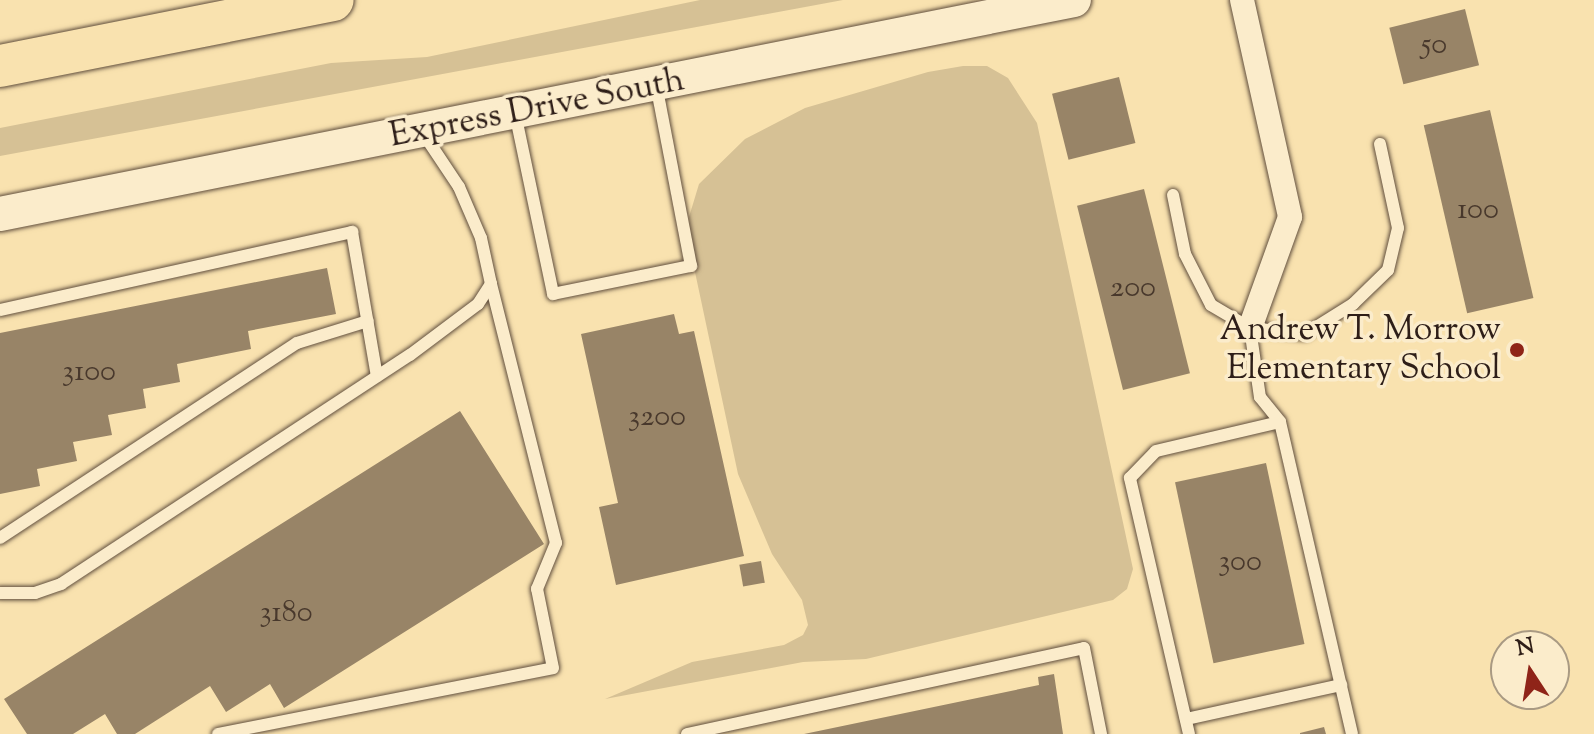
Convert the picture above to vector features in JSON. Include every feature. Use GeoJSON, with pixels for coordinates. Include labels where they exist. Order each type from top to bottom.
{"type":"FeatureCollection","features":[{"type":"Feature","properties":{"kind":"highway"},"geometry":{"type":"LineString","coordinates":[[0,66],[333,0]]}},
{"type":"Feature","properties":{"kind":"main road","name":"Express Drive South"},"geometry":{"type":"LineString","coordinates":[[0,214],[1074,0]]}},
{"type":"Feature","properties":{"kind":"street"},"geometry":{"type":"LineString","coordinates":[[1242,0],[1290,217],[1250,328]]}},
{"type":"Feature","properties":{"kind":"lane"},"geometry":{"type":"LineString","coordinates":[[515,113],[553,294],[691,266],[656,85]]}},
{"type":"Feature","properties":{"kind":"lane"},"geometry":{"type":"LineString","coordinates":[[218,734],[553,668],[537,589],[556,543],[481,238],[459,187],[422,132]]}},
{"type":"Feature","properties":{"kind":"lane"},"geometry":{"type":"LineString","coordinates":[[1173,195],[1185,254],[1211,305],[1250,328],[1305,334],[1353,304],[1388,270],[1398,228],[1380,144]]}},
{"type":"Feature","properties":{"kind":"lane"},"geometry":{"type":"LineString","coordinates":[[0,310],[352,232],[377,376]]}},
{"type":"Feature","properties":{"kind":"lane"},"geometry":{"type":"LineString","coordinates":[[0,593],[35,593],[61,584],[377,376],[478,304],[491,284]]}},
{"type":"Feature","properties":{"kind":"lane"},"geometry":{"type":"LineString","coordinates":[[0,538],[297,343],[368,321]]}},
{"type":"Feature","properties":{"kind":"lane"},"geometry":{"type":"LineString","coordinates":[[1250,328],[1260,397],[1280,422],[1352,734]]}},
{"type":"Feature","properties":{"kind":"lane"},"geometry":{"type":"LineString","coordinates":[[1189,734],[1130,478],[1156,451],[1280,422]]}},
{"type":"Feature","properties":{"kind":"lane"},"geometry":{"type":"LineString","coordinates":[[687,734],[1084,648],[1101,734]]}},
{"type":"Feature","properties":{"kind":"lane"},"geometry":{"type":"LineString","coordinates":[[1186,719],[1341,685]]}},
{"type":"Feature","properties":{"kind":"shaded area"},"geometry":{"type":"Polygon","coordinates":[[[700,0],[843,0],[0,156],[0,128],[331,63],[427,57],[700,0]]]}},
{"type":"Feature","properties":{"kind":"shaded area"},"geometry":{"type":"Polygon","coordinates":[[[963,66],[987,66],[1008,78],[1037,123],[1133,569],[1127,589],[1113,600],[866,659],[803,662],[605,699],[692,662],[784,645],[803,635],[808,625],[802,600],[772,554],[738,474],[692,258],[689,217],[699,184],[745,139],[805,108],[928,72],[963,66]]]}},
{"type":"Feature","properties":{"kind":"building"},"geometry":{"type":"Polygon","coordinates":[[[1465,9],[1479,65],[1403,84],[1389,28],[1465,9]]]}},
{"type":"Feature","properties":{"kind":"building"},"geometry":{"type":"Polygon","coordinates":[[[1119,77],[1135,143],[1069,160],[1052,94],[1119,77]]]}},
{"type":"Feature","properties":{"kind":"building"},"geometry":{"type":"Polygon","coordinates":[[[1490,110],[1533,298],[1467,313],[1424,125],[1490,110]]]}},
{"type":"Feature","properties":{"kind":"building"},"geometry":{"type":"Polygon","coordinates":[[[1144,189],[1190,373],[1123,390],[1077,206],[1144,189]]]}},
{"type":"Feature","properties":{"kind":"building"},"geometry":{"type":"Polygon","coordinates":[[[327,268],[336,314],[248,331],[251,349],[177,364],[180,382],[143,389],[146,408],[108,415],[112,435],[73,442],[77,461],[37,469],[40,486],[0,494],[0,333],[327,268]]]}},
{"type":"Feature","properties":{"kind":"building"},"geometry":{"type":"Polygon","coordinates":[[[674,314],[679,334],[694,331],[744,556],[616,585],[599,507],[618,503],[581,334],[674,314]]]}},
{"type":"Feature","properties":{"kind":"building"},"geometry":{"type":"Polygon","coordinates":[[[460,411],[544,544],[284,708],[270,684],[226,712],[210,686],[135,734],[117,734],[105,714],[73,734],[27,734],[4,699],[460,411]]]}},
{"type":"Feature","properties":{"kind":"building"},"geometry":{"type":"Polygon","coordinates":[[[1266,463],[1304,644],[1213,663],[1175,482],[1266,463]]]}},
{"type":"Feature","properties":{"kind":"building"},"geometry":{"type":"Polygon","coordinates":[[[761,561],[765,583],[743,586],[739,565],[761,561]]]}},
{"type":"Feature","properties":{"kind":"building"},"geometry":{"type":"Polygon","coordinates":[[[1054,674],[1063,734],[804,734],[1039,685],[1038,677],[1054,674]]]}},
{"type":"Feature","properties":{"kind":"building"},"geometry":{"type":"Polygon","coordinates":[[[1324,727],[1326,734],[1300,734],[1300,733],[1324,727]]]}},
{"type":"Feature","properties":{"kind":"place","name":"Andrew T. Morrow Elementary School"},"geometry":{"type":"Point","coordinates":[1517,350]}}]}
